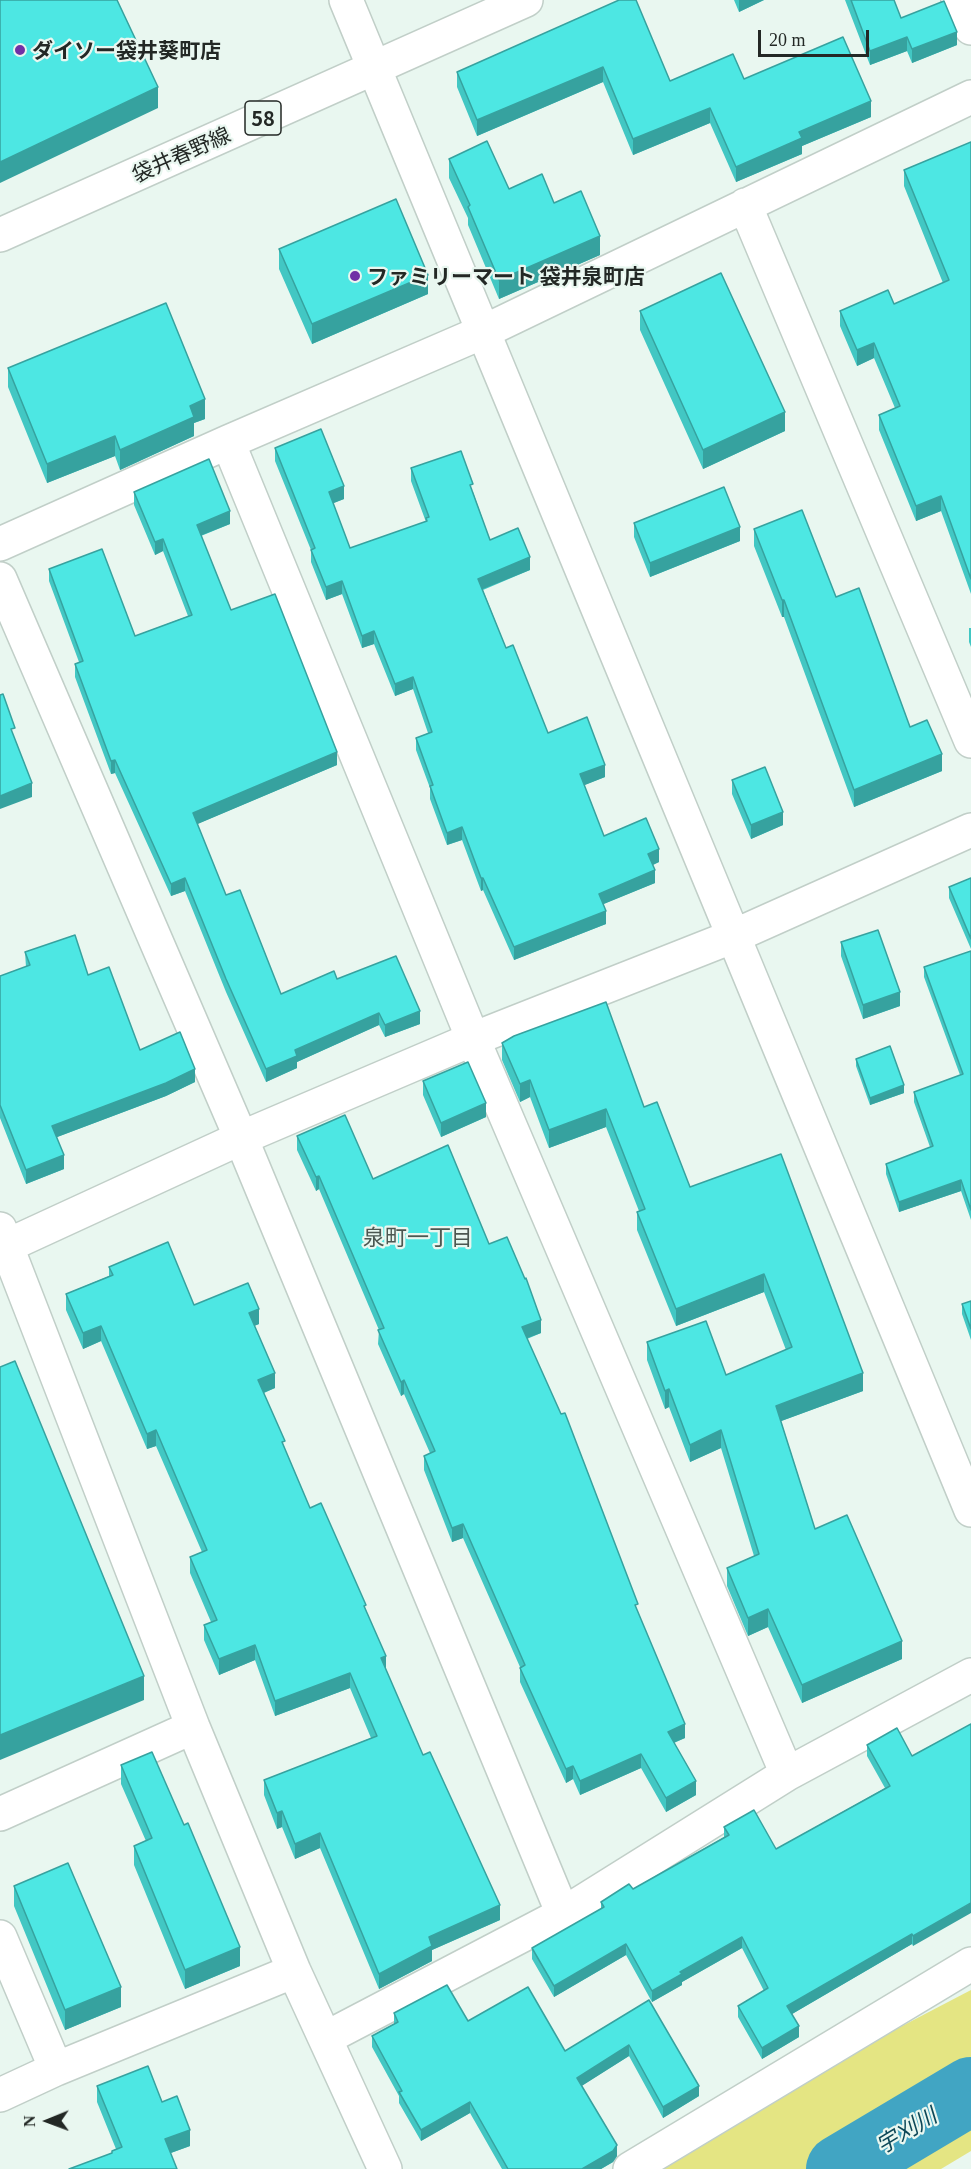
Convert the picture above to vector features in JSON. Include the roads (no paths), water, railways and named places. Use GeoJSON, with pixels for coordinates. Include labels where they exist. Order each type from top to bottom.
{"type":"FeatureCollection","features":[{"type":"Feature","properties":{"kind":"street"},"geometry":{"type":"LineString","coordinates":[[346,0],[485,331],[971,1510]]}},
{"type":"Feature","properties":{"kind":"street","name":"袋井春野線"},"geometry":{"type":"LineString","coordinates":[[0,235],[526,0]]}},
{"type":"Feature","properties":{"kind":"street"},"geometry":{"type":"LineString","coordinates":[[958,0],[971,28]]}},
{"type":"Feature","properties":{"kind":"street"},"geometry":{"type":"LineString","coordinates":[[0,543],[485,331],[971,97]]}},
{"type":"Feature","properties":{"kind":"street"},"geometry":{"type":"LineString","coordinates":[[745,205],[971,741]]}},
{"type":"Feature","properties":{"kind":"street"},"geometry":{"type":"LineString","coordinates":[[228,442],[472,1039],[787,1774]]}},
{"type":"Feature","properties":{"kind":"street"},"geometry":{"type":"LineString","coordinates":[[0,579],[241,1138],[563,1914]]}},
{"type":"Feature","properties":{"kind":"street"},"geometry":{"type":"LineString","coordinates":[[385,2169],[294,1971],[193,1727],[2,1241],[472,1039],[734,936],[971,830]]}},
{"type":"Feature","properties":{"kind":"street"},"geometry":{"type":"LineString","coordinates":[[326,2038],[563,1914],[787,1774],[971,1675]]}},
{"type":"Feature","properties":{"kind":"street"},"geometry":{"type":"LineString","coordinates":[[0,1814],[193,1727]]}},
{"type":"Feature","properties":{"kind":"street"},"geometry":{"type":"LineString","coordinates":[[0,1937],[56,2069]]}},
{"type":"Feature","properties":{"kind":"street"},"geometry":{"type":"LineString","coordinates":[[630,2169],[971,1964]]}},
{"type":"Feature","properties":{"kind":"street"},"geometry":{"type":"LineString","coordinates":[[0,2095],[56,2069],[294,1971]]}},
{"type":"Feature","properties":{"kind":"waterway","name":"宇刈川"},"geometry":{"type":"LineString","coordinates":[[840,2169],[971,2091]]}},
{"type":"Feature","properties":{"kind":"place","name":"ダイソー袋井葵町店"},"geometry":{"type":"Point","coordinates":[20,50]}},
{"type":"Feature","properties":{"kind":"place","name":"ファミリーマート 袋井泉町店"},"geometry":{"type":"Point","coordinates":[355,276]}},
{"type":"Feature","properties":{"kind":"district","name":"泉町一丁目"},"geometry":{"type":"Point","coordinates":[418,1237]}}]}
